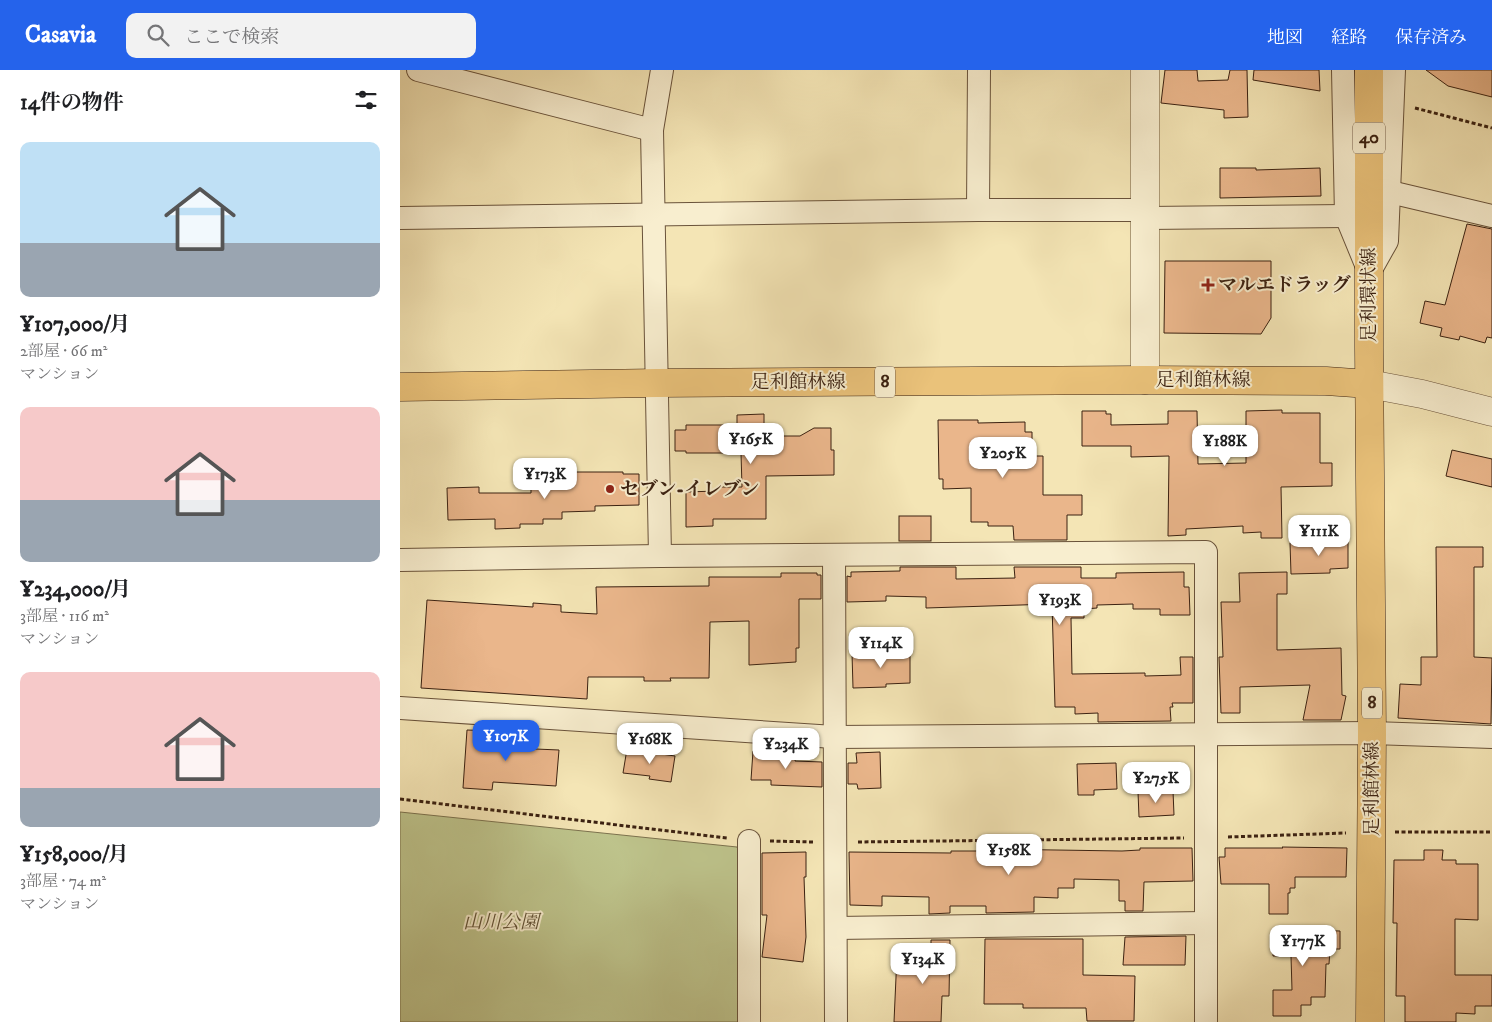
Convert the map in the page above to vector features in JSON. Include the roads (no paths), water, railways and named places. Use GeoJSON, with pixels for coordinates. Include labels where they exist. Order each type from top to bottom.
{"type":"FeatureCollection","features":[{"type":"Feature","properties":{"kind":"main road","name":"40"},"geometry":{"type":"LineString","coordinates":[[1368,204],[1369,70]]}},
{"type":"Feature","properties":{"kind":"main road","name":"足利環状線"},"geometry":{"type":"LineString","coordinates":[[1368,204],[1369,384]]}},
{"type":"Feature","properties":{"kind":"main road","name":"足利館林線"},"geometry":{"type":"LineString","coordinates":[[400,387],[657,383],[1145,380],[1326,381],[1369,384],[1372,733],[1370,1022]]}},
{"type":"Feature","properties":{"kind":"street"},"geometry":{"type":"LineString","coordinates":[[418,70],[652,130]]}},
{"type":"Feature","properties":{"kind":"street"},"geometry":{"type":"LineString","coordinates":[[660,556],[652,130],[662,70]]}},
{"type":"Feature","properties":{"kind":"street"},"geometry":{"type":"LineString","coordinates":[[978,210],[979,70]]}},
{"type":"Feature","properties":{"kind":"street"},"geometry":{"type":"LineString","coordinates":[[1145,70],[1145,380]]}},
{"type":"Feature","properties":{"kind":"street"},"geometry":{"type":"LineString","coordinates":[[1343,70],[1368,204]]}},
{"type":"Feature","properties":{"kind":"street"},"geometry":{"type":"LineString","coordinates":[[1368,204],[1394,70]]}},
{"type":"Feature","properties":{"kind":"street"},"geometry":{"type":"LineString","coordinates":[[400,218],[978,210],[1146,214],[1368,204],[1492,216]]}},
{"type":"Feature","properties":{"kind":"street"},"geometry":{"type":"LineString","coordinates":[[1369,384],[1422,394],[1492,412]]}},
{"type":"Feature","properties":{"kind":"street"},"geometry":{"type":"LineString","coordinates":[[400,560],[1206,552],[1206,1022]]}},
{"type":"Feature","properties":{"kind":"street"},"geometry":{"type":"LineString","coordinates":[[834,555],[836,1022]]}},
{"type":"Feature","properties":{"kind":"street"},"geometry":{"type":"LineString","coordinates":[[400,708],[834,737],[1372,733],[1492,737]]}},
{"type":"Feature","properties":{"kind":"street"},"geometry":{"type":"LineString","coordinates":[[749,841],[749,1022]]}},
{"type":"Feature","properties":{"kind":"street"},"geometry":{"type":"LineString","coordinates":[[836,928],[1206,923]]}},
{"type":"Feature","properties":{"kind":"place","name":"マルエドラッグ"},"geometry":{"type":"Point","coordinates":[1208,285]}},
{"type":"Feature","properties":{"kind":"place","name":"セブン-イレブン"},"geometry":{"type":"Point","coordinates":[610,489]}},
{"type":"Feature","properties":{"kind":"park label","name":"山川公園"},"geometry":{"type":"Point","coordinates":[501,922]}}]}
